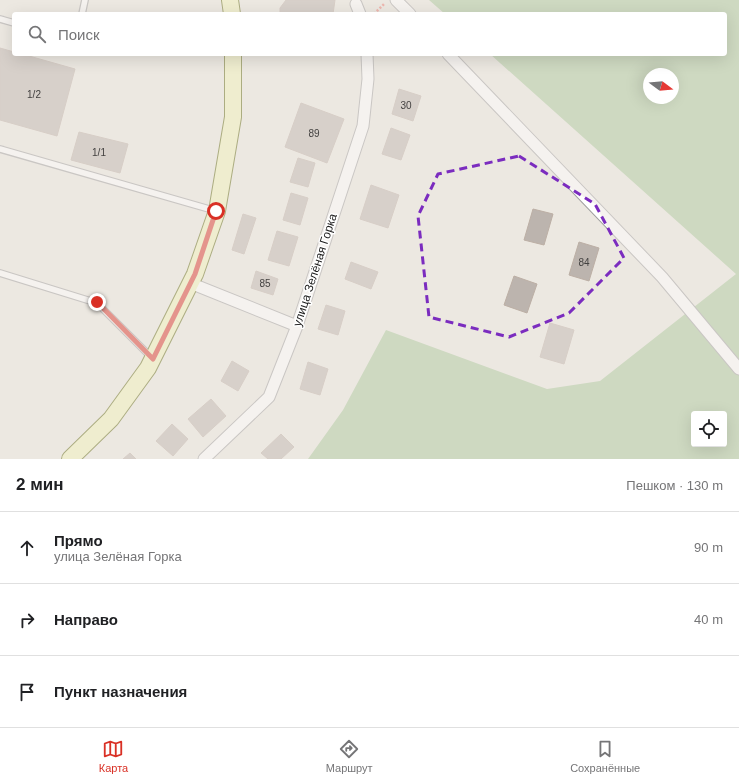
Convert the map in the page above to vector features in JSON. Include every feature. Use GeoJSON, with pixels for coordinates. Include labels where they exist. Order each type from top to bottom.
{"type":"FeatureCollection","features":[{"type":"Feature","properties":{"kind":"street"},"geometry":{"type":"LineString","coordinates":[[230,0],[232,12]]}},
{"type":"Feature","properties":{"kind":"street"},"geometry":{"type":"LineString","coordinates":[[396,0],[408,12]]}},
{"type":"Feature","properties":{"kind":"street"},"geometry":{"type":"LineString","coordinates":[[70,459],[111,419],[148,368],[190,283],[216,211],[233,118],[233,56]]}},
{"type":"Feature","properties":{"kind":"street","name":"улица Зелёная Горка"},"geometry":{"type":"LineString","coordinates":[[204,459],[269,397],[297,326],[363,126],[368,79],[367,56]]}},
{"type":"Feature","properties":{"kind":"street"},"geometry":{"type":"LineString","coordinates":[[450,56],[662,277],[739,369]]}},
{"type":"Feature","properties":{"kind":"street"},"geometry":{"type":"LineString","coordinates":[[190,283],[297,326]]}},
{"type":"Feature","properties":{"kind":"lane"},"geometry":{"type":"LineString","coordinates":[[82,12],[85,0]]}},
{"type":"Feature","properties":{"kind":"lane"},"geometry":{"type":"LineString","coordinates":[[0,19],[12,22]]}},
{"type":"Feature","properties":{"kind":"lane"},"geometry":{"type":"LineString","coordinates":[[0,149],[216,211]]}},
{"type":"Feature","properties":{"kind":"lane"},"geometry":{"type":"LineString","coordinates":[[0,274],[97,302],[153,359]]}},
{"type":"Feature","properties":{"kind":"path"},"geometry":{"type":"LineString","coordinates":[[376,12],[388,0]]}},
{"type":"Feature","properties":{"kind":"highlighted area"},"geometry":{"type":"Polygon","coordinates":[[[519,156],[595,204],[624,258],[569,313],[509,337],[429,317],[418,216],[438,174],[519,156]]]}},
{"type":"Feature","properties":{"kind":"green space"},"geometry":{"type":"Polygon","coordinates":[[[429,0],[739,0],[739,459],[308,459],[343,410],[386,330],[547,389],[600,381],[736,274],[492,56],[727,56],[727,12],[443,12],[429,0]]]}},
{"type":"Feature","properties":{"kind":"building"},"geometry":{"type":"Polygon","coordinates":[[[286,0],[335,0],[333,12],[280,12],[280,8],[286,0]]]}},
{"type":"Feature","properties":{"kind":"building"},"geometry":{"type":"Polygon","coordinates":[[[0,48],[12,51],[12,56],[29,56],[75,69],[57,136],[0,120],[0,48]]]}},
{"type":"Feature","properties":{"kind":"building"},"geometry":{"type":"Polygon","coordinates":[[[399,89],[421,96],[413,121],[392,114],[399,89]]]}},
{"type":"Feature","properties":{"kind":"building"},"geometry":{"type":"Polygon","coordinates":[[[301,103],[344,119],[327,163],[285,147],[301,103]]]}},
{"type":"Feature","properties":{"kind":"building"},"geometry":{"type":"Polygon","coordinates":[[[391,128],[410,135],[401,160],[382,154],[391,128]]]}},
{"type":"Feature","properties":{"kind":"building"},"geometry":{"type":"Polygon","coordinates":[[[79,132],[128,144],[120,173],[71,160],[79,132]]]}},
{"type":"Feature","properties":{"kind":"building"},"geometry":{"type":"Polygon","coordinates":[[[298,158],[315,163],[308,187],[290,182],[298,158]]]}},
{"type":"Feature","properties":{"kind":"building"},"geometry":{"type":"Polygon","coordinates":[[[371,185],[399,195],[388,228],[360,219],[371,185]]]}},
{"type":"Feature","properties":{"kind":"building"},"geometry":{"type":"Polygon","coordinates":[[[291,193],[308,198],[300,225],[283,220],[291,193]]]}},
{"type":"Feature","properties":{"kind":"building"},"geometry":{"type":"Polygon","coordinates":[[[533,209],[553,214],[544,245],[524,240],[533,209]]]}},
{"type":"Feature","properties":{"kind":"building"},"geometry":{"type":"Polygon","coordinates":[[[243,214],[256,218],[244,254],[232,250],[243,214]]]}},
{"type":"Feature","properties":{"kind":"building"},"geometry":{"type":"Polygon","coordinates":[[[277,231],[298,237],[289,266],[268,260],[277,231]]]}},
{"type":"Feature","properties":{"kind":"building"},"geometry":{"type":"Polygon","coordinates":[[[579,242],[599,248],[589,281],[569,275],[579,242]]]}},
{"type":"Feature","properties":{"kind":"building"},"geometry":{"type":"Polygon","coordinates":[[[351,262],[378,272],[371,289],[345,279],[351,262]]]}},
{"type":"Feature","properties":{"kind":"building"},"geometry":{"type":"Polygon","coordinates":[[[256,271],[278,279],[273,295],[251,288],[256,271]]]}},
{"type":"Feature","properties":{"kind":"building"},"geometry":{"type":"Polygon","coordinates":[[[514,276],[537,284],[527,313],[504,305],[514,276]]]}},
{"type":"Feature","properties":{"kind":"building"},"geometry":{"type":"Polygon","coordinates":[[[326,305],[345,311],[338,335],[318,329],[326,305]]]}},
{"type":"Feature","properties":{"kind":"building"},"geometry":{"type":"Polygon","coordinates":[[[550,323],[574,330],[564,364],[540,357],[550,323]]]}},
{"type":"Feature","properties":{"kind":"building"},"geometry":{"type":"Polygon","coordinates":[[[232,361],[249,371],[238,391],[221,381],[232,361]]]}},
{"type":"Feature","properties":{"kind":"building"},"geometry":{"type":"Polygon","coordinates":[[[308,362],[328,369],[320,395],[300,389],[308,362]]]}},
{"type":"Feature","properties":{"kind":"building"},"geometry":{"type":"Polygon","coordinates":[[[211,399],[226,416],[203,437],[188,419],[211,399]]]}},
{"type":"Feature","properties":{"kind":"building"},"geometry":{"type":"Polygon","coordinates":[[[172,424],[188,439],[173,456],[156,441],[172,424]]]}},
{"type":"Feature","properties":{"kind":"building"},"geometry":{"type":"Polygon","coordinates":[[[281,434],[294,447],[281,459],[268,459],[261,453],[281,434]]]}},
{"type":"Feature","properties":{"kind":"building"},"geometry":{"type":"Polygon","coordinates":[[[130,453],[136,459],[123,459],[130,453]]]}},
{"type":"Feature","properties":{"kind":"route"},"geometry":{"type":"LineString","coordinates":[[97,302],[153,359],[195,274],[216,211]]}}]}
